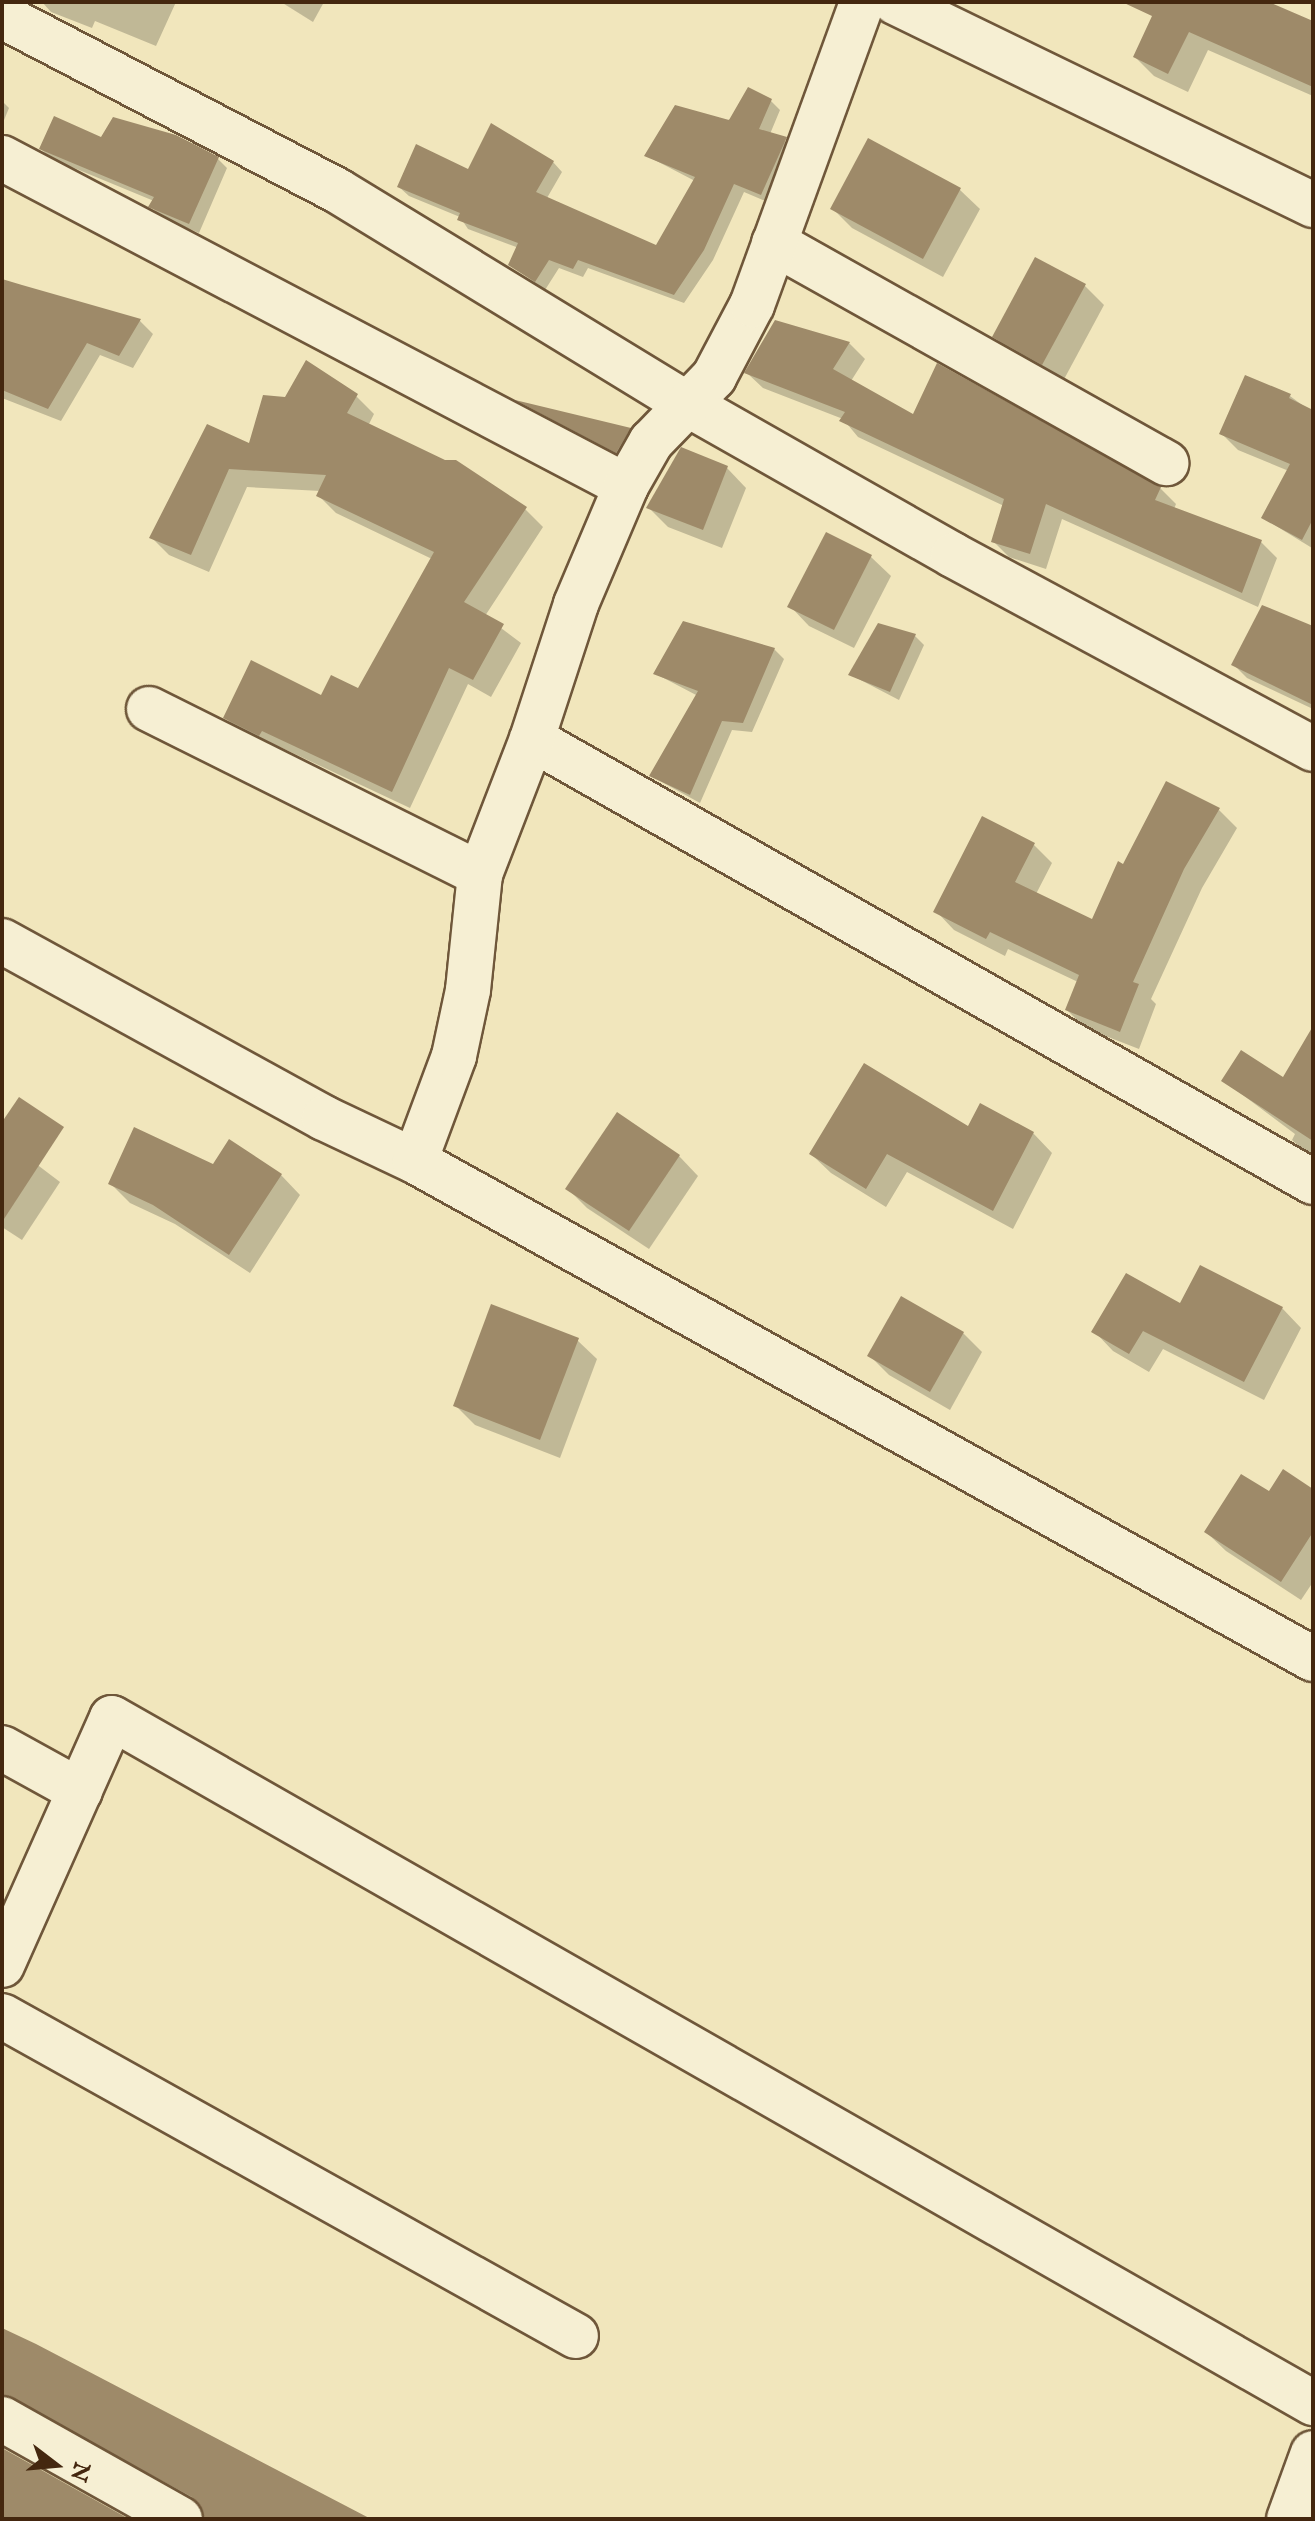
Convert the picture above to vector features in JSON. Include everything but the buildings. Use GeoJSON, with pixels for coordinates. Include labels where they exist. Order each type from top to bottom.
{"type":"FeatureCollection","features":[{"type":"Feature","properties":{"kind":"street"},"geometry":{"type":"LineString","coordinates":[[415,1161],[454,1056],[468,990],[480,874],[532,739],[576,604],[626,486],[651,442],[714,377],[752,305],[862,2]]}},
{"type":"Feature","properties":{"kind":"street"},"geometry":{"type":"LineString","coordinates":[[895,2],[1313,205]]}},
{"type":"Feature","properties":{"kind":"street"},"geometry":{"type":"LineString","coordinates":[[2,16],[338,191],[689,405],[953,555],[1313,749]]}},
{"type":"Feature","properties":{"kind":"street"},"geometry":{"type":"LineString","coordinates":[[2,158],[626,486]]}},
{"type":"Feature","properties":{"kind":"street"},"geometry":{"type":"LineString","coordinates":[[774,243],[1166,463]]}},
{"type":"Feature","properties":{"kind":"street"},"geometry":{"type":"LineString","coordinates":[[149,709],[480,874]]}},
{"type":"Feature","properties":{"kind":"street"},"geometry":{"type":"LineString","coordinates":[[532,739],[1313,1182]]}},
{"type":"Feature","properties":{"kind":"street"},"geometry":{"type":"LineString","coordinates":[[2,941],[324,1118],[415,1161],[1313,1659]]}},
{"type":"Feature","properties":{"kind":"street"},"geometry":{"type":"LineString","coordinates":[[2,1965],[112,1718],[1313,2403]]}},
{"type":"Feature","properties":{"kind":"street"},"geometry":{"type":"LineString","coordinates":[[2,1748],[80,1791]]}},
{"type":"Feature","properties":{"kind":"street"},"geometry":{"type":"LineString","coordinates":[[2,2016],[576,2336]]}},
{"type":"Feature","properties":{"kind":"street"},"geometry":{"type":"LineString","coordinates":[[2,2419],[180,2519]]}},
{"type":"Feature","properties":{"kind":"street"},"geometry":{"type":"LineString","coordinates":[[1289,2519],[1313,2453]]}}]}
